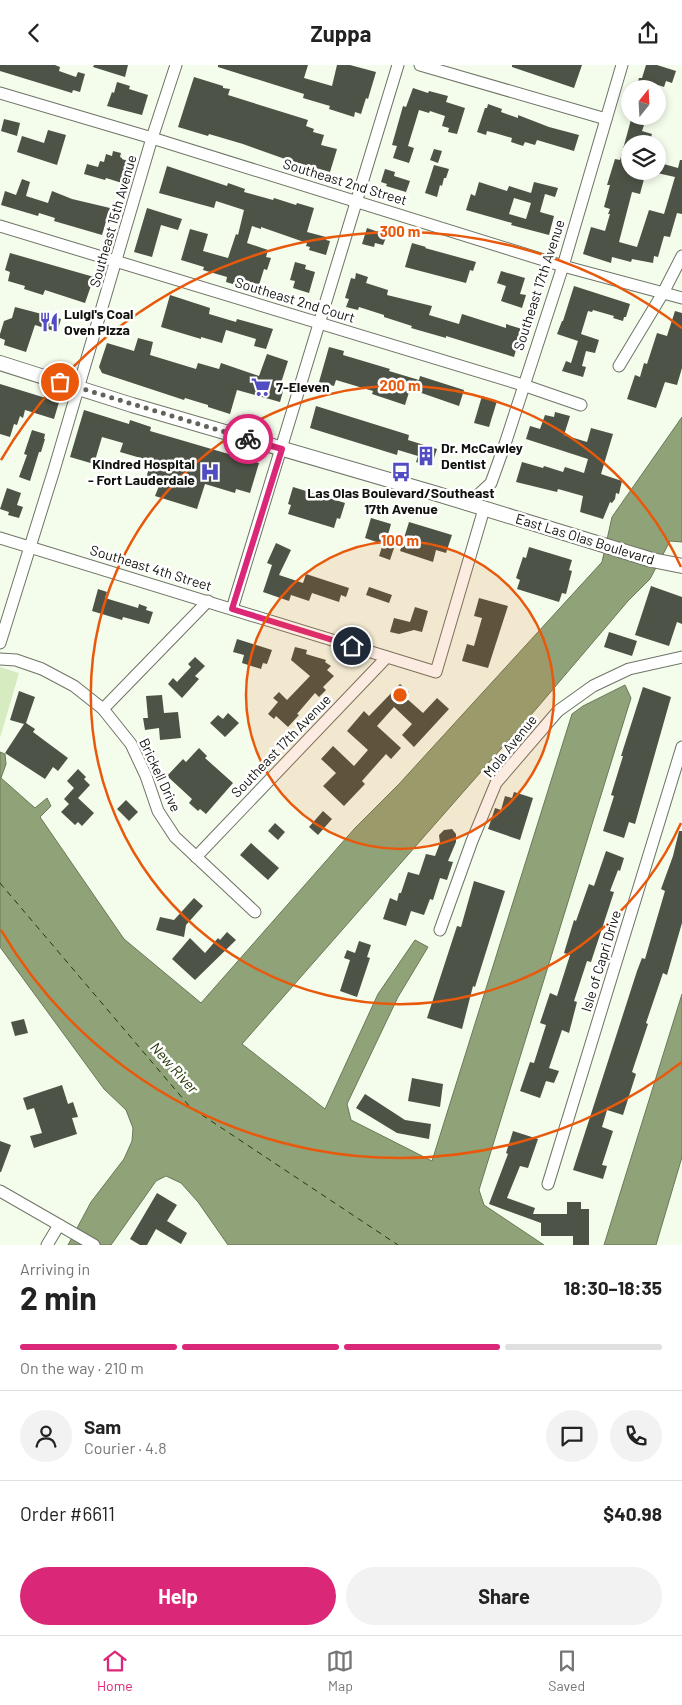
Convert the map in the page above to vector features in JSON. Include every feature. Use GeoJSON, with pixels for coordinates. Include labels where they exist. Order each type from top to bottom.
{"type":"FeatureCollection","features":[{"type":"Feature","properties":{"kind":"main road","name":"East Las Olas Boulevard"},"geometry":{"type":"LineString","coordinates":[[0,363],[78,388],[466,503],[579,539],[652,560],[682,566]]}},
{"type":"Feature","properties":{"kind":"street","name":"Southeast 15th Avenue"},"geometry":{"type":"LineString","coordinates":[[0,643],[152,138],[176,65]]}},
{"type":"Feature","properties":{"kind":"street"},"geometry":{"type":"LineString","coordinates":[[232,609],[398,65]]}},
{"type":"Feature","properties":{"kind":"street"},"geometry":{"type":"LineString","coordinates":[[420,65],[606,119]]}},
{"type":"Feature","properties":{"kind":"street","name":"Southeast 17th Avenue"},"geometry":{"type":"LineString","coordinates":[[466,503],[491,483],[562,266],[622,65]]}},
{"type":"Feature","properties":{"kind":"street","name":"Southeast 2nd Street"},"geometry":{"type":"LineString","coordinates":[[0,93],[152,138],[562,266],[682,298]]}},
{"type":"Feature","properties":{"kind":"street","name":"Southeast 2nd Court"},"geometry":{"type":"LineString","coordinates":[[0,226],[523,385],[581,405]]}},
{"type":"Feature","properties":{"kind":"street"},"geometry":{"type":"LineString","coordinates":[[619,366],[663,293],[682,256]]}},
{"type":"Feature","properties":{"kind":"street","name":"Southeast 4th Street"},"geometry":{"type":"LineString","coordinates":[[0,538],[436,672],[484,509]]}},
{"type":"Feature","properties":{"kind":"street"},"geometry":{"type":"LineString","coordinates":[[103,709],[208,601]]}},
{"type":"Feature","properties":{"kind":"street","name":"Southeast 17th Avenue"},"geometry":{"type":"LineString","coordinates":[[196,857],[387,657]]}},
{"type":"Feature","properties":{"kind":"street","name":"Mola Avenue"},"geometry":{"type":"LineString","coordinates":[[440,930],[472,841],[496,783],[558,711],[593,685],[629,669],[682,657]]}},
{"type":"Feature","properties":{"kind":"street","name":"Brickell Drive"},"geometry":{"type":"LineString","coordinates":[[0,659],[16,660],[42,669],[74,686],[103,709],[131,744],[146,776],[158,811],[175,837],[255,913]]}},
{"type":"Feature","properties":{"kind":"street","name":"Isle of Capri Drive"},"geometry":{"type":"LineString","coordinates":[[548,1184],[682,747]]}},
{"type":"Feature","properties":{"kind":"street"},"geometry":{"type":"LineString","coordinates":[[0,1191],[94,1245]]}},
{"type":"Feature","properties":{"kind":"street"},"geometry":{"type":"LineString","coordinates":[[47,1245],[60,1225]]}},
{"type":"Feature","properties":{"kind":"shaded area"},"geometry":{"type":"Polygon","coordinates":[[[0,667],[19,673],[0,738],[0,667]]]}},
{"type":"Feature","properties":{"kind":"water","name":"New River"},"geometry":{"type":"Polygon","coordinates":[[[682,417],[682,542],[670,541],[650,579],[628,601],[537,708],[242,1044],[325,1109],[378,994],[415,940],[428,947],[398,997],[347,1104],[351,1120],[432,1161],[572,714],[583,706],[625,685],[631,698],[479,1190],[484,1205],[544,1245],[228,1245],[198,1202],[181,1183],[166,1176],[156,1181],[111,1245],[68,1245],[91,1202],[124,1159],[132,1141],[133,1128],[126,1110],[104,1089],[0,947],[0,752],[5,754],[6,764],[1,778],[35,808],[47,798],[51,806],[40,817],[124,939],[201,1003],[355,828],[399,784],[602,562],[612,517],[682,417]]]}},
{"type":"Feature","properties":{"kind":"water"},"geometry":{"type":"Polygon","coordinates":[[[682,994],[682,1157],[656,1245],[604,1245],[682,994]]]}},
{"type":"Feature","properties":{"kind":"building"},"geometry":{"type":"Polygon","coordinates":[[[0,65],[55,65],[60,67],[59,71],[76,77],[78,72],[85,74],[80,92],[73,90],[72,93],[0,71],[0,65]]]}},
{"type":"Feature","properties":{"kind":"building"},"geometry":{"type":"Polygon","coordinates":[[[94,65],[128,65],[125,77],[93,67],[94,65]]]}},
{"type":"Feature","properties":{"kind":"building"},"geometry":{"type":"Polygon","coordinates":[[[218,65],[308,65],[304,78],[332,86],[337,65],[350,65],[376,72],[368,99],[366,98],[361,114],[355,112],[354,117],[329,109],[330,106],[303,98],[304,94],[218,67],[218,65]]]}},
{"type":"Feature","properties":{"kind":"building"},"geometry":{"type":"Polygon","coordinates":[[[512,65],[582,65],[574,88],[512,67],[512,65]]]}},
{"type":"Feature","properties":{"kind":"building"},"geometry":{"type":"Polygon","coordinates":[[[646,65],[657,65],[676,71],[672,83],[666,80],[638,80],[642,78],[646,65]]]}},
{"type":"Feature","properties":{"kind":"building"},"geometry":{"type":"Polygon","coordinates":[[[194,77],[230,89],[228,95],[308,120],[306,126],[314,129],[313,132],[324,135],[321,145],[337,149],[330,172],[243,144],[178,127],[194,77]]]}},
{"type":"Feature","properties":{"kind":"building"},"geometry":{"type":"Polygon","coordinates":[[[117,82],[130,86],[129,89],[148,95],[142,115],[107,106],[117,82]]]}},
{"type":"Feature","properties":{"kind":"building"},"geometry":{"type":"Polygon","coordinates":[[[413,88],[428,93],[429,91],[448,96],[446,102],[465,108],[457,134],[448,132],[449,128],[442,126],[445,116],[419,110],[408,146],[414,148],[409,163],[393,158],[397,146],[392,145],[403,106],[406,107],[413,88]]]}},
{"type":"Feature","properties":{"kind":"building"},"geometry":{"type":"Polygon","coordinates":[[[488,104],[502,109],[501,112],[518,118],[518,115],[549,127],[579,135],[574,151],[537,140],[535,145],[525,142],[523,146],[511,142],[512,138],[487,131],[486,135],[477,132],[488,104]]]}},
{"type":"Feature","properties":{"kind":"building"},"geometry":{"type":"Polygon","coordinates":[[[4,119],[20,123],[17,136],[1,131],[4,119]]]}},
{"type":"Feature","properties":{"kind":"building"},"geometry":{"type":"Polygon","coordinates":[[[630,125],[644,125],[642,131],[652,134],[652,135],[627,135],[630,125]]]}},
{"type":"Feature","properties":{"kind":"building"},"geometry":{"type":"Polygon","coordinates":[[[48,130],[66,135],[57,165],[17,152],[22,136],[44,143],[48,130]]]}},
{"type":"Feature","properties":{"kind":"building"},"geometry":{"type":"Polygon","coordinates":[[[434,149],[442,151],[438,163],[430,160],[434,149]]]}},
{"type":"Feature","properties":{"kind":"building"},"geometry":{"type":"Polygon","coordinates":[[[113,151],[121,153],[120,157],[128,161],[122,183],[84,174],[87,164],[98,167],[100,161],[104,162],[106,154],[112,156],[113,151]]]}},
{"type":"Feature","properties":{"kind":"building"},"geometry":{"type":"Polygon","coordinates":[[[621,156],[621,180],[644,180],[640,194],[632,192],[619,242],[637,247],[649,210],[664,214],[675,177],[666,175],[666,165],[678,168],[680,160],[682,160],[682,214],[677,213],[670,237],[664,236],[658,257],[654,256],[653,263],[632,259],[631,262],[612,257],[611,263],[583,254],[591,227],[605,231],[610,214],[608,214],[610,209],[604,207],[610,185],[607,185],[615,159],[620,160],[621,156]]]}},
{"type":"Feature","properties":{"kind":"building"},"geometry":{"type":"Polygon","coordinates":[[[434,165],[449,169],[442,186],[440,185],[437,197],[425,193],[434,165]]]}},
{"type":"Feature","properties":{"kind":"building"},"geometry":{"type":"Polygon","coordinates":[[[167,166],[227,186],[228,183],[245,189],[244,192],[314,208],[307,232],[326,237],[326,240],[330,241],[326,255],[309,250],[310,247],[306,246],[307,243],[261,227],[261,229],[252,226],[247,243],[268,250],[266,257],[271,258],[267,270],[264,269],[259,285],[245,280],[243,287],[226,282],[227,277],[203,270],[204,267],[181,260],[190,229],[208,234],[203,251],[228,258],[236,234],[238,235],[244,210],[216,201],[214,208],[159,193],[167,166]]]}},
{"type":"Feature","properties":{"kind":"building"},"geometry":{"type":"Polygon","coordinates":[[[385,169],[395,172],[394,176],[410,181],[406,192],[386,186],[387,184],[381,182],[385,169]]]}},
{"type":"Feature","properties":{"kind":"building"},"geometry":{"type":"Polygon","coordinates":[[[22,179],[30,182],[26,196],[48,203],[52,191],[72,199],[110,208],[102,235],[54,221],[55,218],[39,213],[38,216],[1,205],[5,191],[16,195],[22,179]]]}},
{"type":"Feature","properties":{"kind":"building"},"geometry":{"type":"Polygon","coordinates":[[[479,182],[507,191],[509,186],[531,193],[534,182],[558,188],[555,197],[545,194],[540,212],[554,216],[549,235],[466,210],[471,194],[475,196],[479,182]],[[514,198],[509,214],[526,219],[531,203],[514,198]]]}},
{"type":"Feature","properties":{"kind":"building"},"geometry":{"type":"Polygon","coordinates":[[[147,208],[182,219],[178,230],[161,225],[152,257],[134,252],[147,208]]]}},
{"type":"Feature","properties":{"kind":"building"},"geometry":{"type":"Polygon","coordinates":[[[367,228],[387,235],[383,245],[375,243],[374,247],[362,244],[367,228]]]}},
{"type":"Feature","properties":{"kind":"building"},"geometry":{"type":"Polygon","coordinates":[[[412,243],[476,262],[473,271],[470,270],[466,283],[405,267],[412,243]]]}},
{"type":"Feature","properties":{"kind":"building"},"geometry":{"type":"Polygon","coordinates":[[[10,253],[94,277],[85,303],[45,290],[43,295],[24,289],[25,286],[8,281],[10,272],[5,270],[10,253]]]}},
{"type":"Feature","properties":{"kind":"building"},"geometry":{"type":"Polygon","coordinates":[[[295,262],[306,265],[305,269],[315,272],[309,293],[293,288],[295,281],[290,280],[295,262]]]}},
{"type":"Feature","properties":{"kind":"building"},"geometry":{"type":"Polygon","coordinates":[[[501,271],[525,278],[520,294],[526,295],[522,308],[501,301],[506,286],[497,283],[501,271]]]}},
{"type":"Feature","properties":{"kind":"building"},"geometry":{"type":"Polygon","coordinates":[[[356,273],[368,277],[366,283],[388,290],[387,295],[432,306],[429,315],[459,324],[462,314],[506,328],[506,324],[522,329],[514,357],[446,336],[446,338],[411,328],[412,326],[359,307],[358,310],[346,307],[349,299],[345,298],[351,278],[355,279],[356,273]]]}},
{"type":"Feature","properties":{"kind":"building"},"geometry":{"type":"Polygon","coordinates":[[[574,286],[630,304],[623,321],[613,318],[614,316],[593,310],[592,312],[588,311],[581,334],[599,340],[595,353],[586,351],[582,366],[586,367],[583,377],[562,371],[566,361],[571,363],[578,341],[557,334],[574,286]]]}},
{"type":"Feature","properties":{"kind":"building"},"geometry":{"type":"Polygon","coordinates":[[[170,295],[210,308],[209,314],[236,322],[237,319],[273,329],[266,349],[254,346],[256,339],[226,330],[222,343],[161,327],[170,295]]]}},
{"type":"Feature","properties":{"kind":"building"},"geometry":{"type":"Polygon","coordinates":[[[15,307],[61,319],[57,332],[35,325],[26,352],[4,345],[5,340],[0,338],[0,334],[4,321],[12,318],[15,307]]]}},
{"type":"Feature","properties":{"kind":"building"},"geometry":{"type":"Polygon","coordinates":[[[675,311],[682,313],[682,368],[677,385],[665,382],[656,408],[627,399],[635,375],[640,377],[644,363],[647,364],[657,333],[667,336],[675,311]]]}},
{"type":"Feature","properties":{"kind":"building"},"geometry":{"type":"Polygon","coordinates":[[[138,338],[153,342],[150,355],[196,369],[198,363],[219,369],[221,363],[259,376],[267,354],[288,361],[281,383],[285,384],[280,402],[237,390],[230,414],[208,407],[208,405],[185,398],[184,400],[102,373],[99,367],[107,343],[134,351],[138,338]]]}},
{"type":"Feature","properties":{"kind":"building"},"geometry":{"type":"Polygon","coordinates":[[[329,347],[344,351],[343,355],[390,369],[389,371],[419,380],[420,376],[464,390],[459,406],[410,389],[405,405],[372,394],[373,391],[336,380],[334,386],[319,382],[329,347]]]}},
{"type":"Feature","properties":{"kind":"building"},"geometry":{"type":"Polygon","coordinates":[[[0,384],[59,402],[54,419],[25,410],[23,418],[20,416],[17,425],[14,424],[10,437],[0,434],[0,384]]]}},
{"type":"Feature","properties":{"kind":"building"},"geometry":{"type":"Polygon","coordinates":[[[482,396],[497,401],[489,427],[474,423],[482,396]]]}},
{"type":"Feature","properties":{"kind":"building"},"geometry":{"type":"Polygon","coordinates":[[[316,406],[409,435],[408,440],[437,449],[431,467],[416,462],[418,456],[398,450],[397,455],[310,428],[316,406]]]}},
{"type":"Feature","properties":{"kind":"building"},"geometry":{"type":"Polygon","coordinates":[[[84,410],[129,424],[130,420],[151,427],[150,431],[259,463],[250,493],[236,489],[235,493],[205,484],[197,509],[155,496],[159,486],[145,482],[151,461],[120,452],[123,443],[102,437],[94,464],[70,457],[84,410]]]}},
{"type":"Feature","properties":{"kind":"building"},"geometry":{"type":"Polygon","coordinates":[[[555,412],[570,416],[564,435],[587,442],[591,428],[613,434],[601,474],[622,481],[619,494],[616,493],[615,499],[612,503],[610,502],[603,519],[580,512],[583,496],[558,489],[557,492],[516,482],[522,462],[563,472],[565,467],[584,473],[588,459],[526,439],[530,426],[540,429],[545,415],[554,417],[555,412]]]}},
{"type":"Feature","properties":{"kind":"building"},"geometry":{"type":"Polygon","coordinates":[[[32,430],[45,434],[45,439],[30,481],[19,477],[27,455],[24,454],[32,430]]]}},
{"type":"Feature","properties":{"kind":"building"},"geometry":{"type":"Polygon","coordinates":[[[293,487],[345,503],[340,519],[337,518],[334,528],[288,514],[291,505],[288,504],[293,487]]]}},
{"type":"Feature","properties":{"kind":"building"},"geometry":{"type":"Polygon","coordinates":[[[7,488],[21,493],[17,505],[23,507],[19,518],[8,515],[9,512],[0,509],[7,488]]]}},
{"type":"Feature","properties":{"kind":"building"},"geometry":{"type":"Polygon","coordinates":[[[371,518],[391,524],[385,545],[365,538],[371,518]]]}},
{"type":"Feature","properties":{"kind":"building"},"geometry":{"type":"Polygon","coordinates":[[[409,522],[452,535],[446,553],[436,550],[433,562],[400,551],[409,522]]]}},
{"type":"Feature","properties":{"kind":"building"},"geometry":{"type":"Polygon","coordinates":[[[276,543],[291,550],[279,575],[303,583],[306,574],[349,588],[346,597],[341,595],[339,602],[312,593],[309,601],[291,595],[289,601],[263,592],[272,565],[267,563],[276,543]]]}},
{"type":"Feature","properties":{"kind":"building"},"geometry":{"type":"Polygon","coordinates":[[[383,544],[394,548],[390,560],[379,556],[383,544]]]}},
{"type":"Feature","properties":{"kind":"building"},"geometry":{"type":"Polygon","coordinates":[[[529,547],[572,560],[569,570],[572,571],[566,594],[562,593],[559,602],[517,589],[520,580],[516,578],[523,557],[526,558],[529,547]]]}},
{"type":"Feature","properties":{"kind":"building"},"geometry":{"type":"Polygon","coordinates":[[[651,586],[682,597],[682,624],[677,622],[669,646],[635,635],[651,586]]]}},
{"type":"Feature","properties":{"kind":"building"},"geometry":{"type":"Polygon","coordinates":[[[369,587],[392,595],[389,603],[366,595],[369,587]]]}},
{"type":"Feature","properties":{"kind":"building"},"geometry":{"type":"Polygon","coordinates":[[[98,589],[107,592],[105,598],[138,608],[139,604],[147,607],[146,610],[153,612],[149,624],[123,617],[122,620],[92,611],[98,589]]]}},
{"type":"Feature","properties":{"kind":"building"},"geometry":{"type":"Polygon","coordinates":[[[479,598],[508,606],[488,668],[462,661],[467,644],[474,646],[482,618],[474,616],[479,598]]]}},
{"type":"Feature","properties":{"kind":"building"},"geometry":{"type":"Polygon","coordinates":[[[415,607],[428,611],[422,632],[414,630],[399,634],[390,632],[394,618],[410,622],[415,607]]]}},
{"type":"Feature","properties":{"kind":"building"},"geometry":{"type":"Polygon","coordinates":[[[609,632],[637,641],[632,656],[604,647],[609,632]]]}},
{"type":"Feature","properties":{"kind":"building"},"geometry":{"type":"Polygon","coordinates":[[[237,639],[272,650],[267,664],[263,663],[261,669],[242,663],[244,655],[233,652],[237,639]]]}},
{"type":"Feature","properties":{"kind":"building"},"geometry":{"type":"Polygon","coordinates":[[[295,647],[307,650],[306,654],[326,660],[325,662],[331,666],[327,670],[334,676],[323,687],[326,690],[319,697],[315,693],[288,727],[276,716],[274,719],[268,714],[278,702],[273,698],[279,692],[287,700],[310,676],[291,660],[295,647]]]}},
{"type":"Feature","properties":{"kind":"building"},"geometry":{"type":"Polygon","coordinates":[[[195,657],[205,666],[195,676],[199,679],[182,698],[168,684],[173,678],[177,682],[191,667],[188,664],[195,657]]]}},
{"type":"Feature","properties":{"kind":"building"},"geometry":{"type":"Polygon","coordinates":[[[400,684],[409,692],[405,697],[423,713],[437,698],[449,709],[414,747],[402,735],[412,724],[394,707],[377,726],[401,748],[391,759],[386,754],[362,781],[365,784],[344,806],[323,786],[336,773],[321,759],[333,746],[354,766],[368,750],[347,731],[364,711],[369,716],[400,684]]]}},
{"type":"Feature","properties":{"kind":"building"},"geometry":{"type":"Polygon","coordinates":[[[643,687],[671,697],[635,824],[629,822],[624,838],[603,831],[614,796],[611,795],[623,756],[621,756],[643,687]]]}},
{"type":"Feature","properties":{"kind":"building"},"geometry":{"type":"Polygon","coordinates":[[[19,691],[35,697],[26,723],[35,729],[33,732],[68,758],[58,771],[53,767],[45,779],[5,753],[24,724],[10,720],[19,691]]]}},
{"type":"Feature","properties":{"kind":"building"},"geometry":{"type":"Polygon","coordinates":[[[162,695],[164,713],[178,712],[181,738],[160,740],[159,728],[145,730],[143,718],[148,718],[146,696],[162,695]]]}},
{"type":"Feature","properties":{"kind":"building"},"geometry":{"type":"Polygon","coordinates":[[[228,713],[239,723],[225,737],[210,723],[218,715],[223,719],[228,713]]]}},
{"type":"Feature","properties":{"kind":"building"},"geometry":{"type":"Polygon","coordinates":[[[199,748],[207,756],[205,758],[233,783],[206,814],[200,809],[198,811],[189,803],[192,799],[167,776],[183,759],[186,762],[199,748]]]}},
{"type":"Feature","properties":{"kind":"building"},"geometry":{"type":"Polygon","coordinates":[[[78,769],[86,777],[84,779],[90,785],[78,798],[94,813],[82,826],[78,822],[75,825],[61,812],[69,804],[64,799],[74,788],[67,781],[78,769]]]}},
{"type":"Feature","properties":{"kind":"building"},"geometry":{"type":"Polygon","coordinates":[[[514,792],[533,798],[520,840],[488,829],[495,808],[501,810],[505,796],[512,798],[514,792]]]}},
{"type":"Feature","properties":{"kind":"building"},"geometry":{"type":"Polygon","coordinates":[[[126,800],[138,812],[129,821],[117,809],[126,800]]]}},
{"type":"Feature","properties":{"kind":"building"},"geometry":{"type":"Polygon","coordinates":[[[323,811],[332,819],[318,835],[309,827],[323,811]]]}},
{"type":"Feature","properties":{"kind":"building"},"geometry":{"type":"Polygon","coordinates":[[[275,823],[285,832],[278,840],[268,831],[275,823]]]}},
{"type":"Feature","properties":{"kind":"building"},"geometry":{"type":"Polygon","coordinates":[[[452,829],[456,834],[456,842],[448,861],[453,862],[447,880],[440,878],[433,900],[430,899],[424,915],[411,911],[406,926],[383,919],[390,898],[397,901],[408,872],[419,875],[426,854],[435,856],[440,843],[439,835],[444,830],[452,829]]]}},
{"type":"Feature","properties":{"kind":"building"},"geometry":{"type":"Polygon","coordinates":[[[679,831],[682,831],[682,923],[667,975],[663,973],[646,1023],[648,1024],[632,1072],[636,1074],[623,1115],[607,1110],[602,1127],[613,1131],[602,1165],[607,1166],[603,1179],[573,1170],[637,971],[642,958],[645,959],[665,891],[661,889],[673,856],[679,831]]]}},
{"type":"Feature","properties":{"kind":"building"},"geometry":{"type":"Polygon","coordinates":[[[251,843],[279,868],[268,880],[240,855],[251,843]]]}},
{"type":"Feature","properties":{"kind":"building"},"geometry":{"type":"Polygon","coordinates":[[[606,851],[624,858],[610,891],[614,892],[591,962],[587,961],[574,1001],[577,1002],[569,1033],[562,1030],[549,1068],[559,1071],[554,1083],[546,1081],[540,1098],[520,1091],[530,1062],[534,1063],[546,1025],[540,1023],[550,993],[557,996],[570,955],[564,953],[574,920],[576,921],[589,884],[594,886],[606,851]]]}},
{"type":"Feature","properties":{"kind":"building"},"geometry":{"type":"Polygon","coordinates":[[[474,881],[505,891],[475,987],[473,986],[462,1029],[427,1018],[457,926],[461,927],[474,881]]]}},
{"type":"Feature","properties":{"kind":"building"},"geometry":{"type":"Polygon","coordinates":[[[194,898],[203,906],[186,925],[184,937],[156,930],[160,917],[174,920],[194,898]]]}},
{"type":"Feature","properties":{"kind":"building"},"geometry":{"type":"Polygon","coordinates":[[[227,932],[236,940],[195,980],[172,959],[190,938],[205,953],[218,938],[220,940],[227,932]]]}},
{"type":"Feature","properties":{"kind":"building"},"geometry":{"type":"Polygon","coordinates":[[[359,941],[371,945],[367,957],[370,958],[357,997],[340,991],[350,960],[344,958],[347,950],[355,953],[359,941]]]}},
{"type":"Feature","properties":{"kind":"building"},"geometry":{"type":"Polygon","coordinates":[[[24,1019],[28,1033],[15,1036],[11,1022],[24,1019]]]}},
{"type":"Feature","properties":{"kind":"building"},"geometry":{"type":"Polygon","coordinates":[[[412,1078],[443,1084],[440,1107],[408,1101],[412,1078]]]}},
{"type":"Feature","properties":{"kind":"building"},"geometry":{"type":"Polygon","coordinates":[[[62,1085],[68,1104],[73,1102],[78,1117],[72,1118],[77,1134],[34,1148],[30,1136],[42,1133],[34,1108],[27,1110],[23,1098],[62,1085]]]}},
{"type":"Feature","properties":{"kind":"building"},"geometry":{"type":"Polygon","coordinates":[[[365,1094],[405,1120],[431,1124],[429,1139],[397,1133],[356,1108],[365,1094]]]}},
{"type":"Feature","properties":{"kind":"building"},"geometry":{"type":"Polygon","coordinates":[[[513,1131],[538,1139],[528,1168],[520,1166],[507,1198],[535,1208],[533,1214],[567,1214],[567,1202],[581,1202],[581,1209],[589,1209],[589,1245],[573,1245],[573,1236],[541,1236],[541,1223],[489,1204],[508,1154],[506,1153],[513,1131]]]}},
{"type":"Feature","properties":{"kind":"building"},"geometry":{"type":"Polygon","coordinates":[[[0,1141],[11,1145],[1,1172],[0,1172],[0,1141]]]}},
{"type":"Feature","properties":{"kind":"building"},"geometry":{"type":"Polygon","coordinates":[[[157,1193],[177,1205],[167,1221],[187,1233],[181,1244],[156,1229],[147,1245],[140,1245],[130,1239],[157,1193]]]}},
{"type":"Feature","properties":{"kind":"ferry route"},"geometry":{"type":"LineString","coordinates":[[0,883],[190,1107],[398,1245]]}},
{"type":"Feature","properties":{"kind":"way so far"},"geometry":{"type":"LineString","coordinates":[[60,382],[248,439]]}},
{"type":"Feature","properties":{"kind":"place","name":"Luigi's Coal Oven Pizza"},"geometry":{"type":"Point","coordinates":[49,322]}},
{"type":"Feature","properties":{"kind":"place","name":"7-Eleven"},"geometry":{"type":"Point","coordinates":[261,387]}},
{"type":"Feature","properties":{"kind":"place","name":"Dr. McCawley Dentist"},"geometry":{"type":"Point","coordinates":[426,456]}},
{"type":"Feature","properties":{"kind":"place","name":"Kindred Hospital - Fort Lauderdale"},"geometry":{"type":"Point","coordinates":[210,472]}},
{"type":"Feature","properties":{"kind":"place","name":"Las Olas Boulevard/Southeast 17th Avenue"},"geometry":{"type":"Point","coordinates":[401,472]}},
{"type":"Feature","properties":{"kind":"route"},"geometry":{"type":"LineString","coordinates":[[248,439],[282,449],[232,609],[352,646]]}}]}
